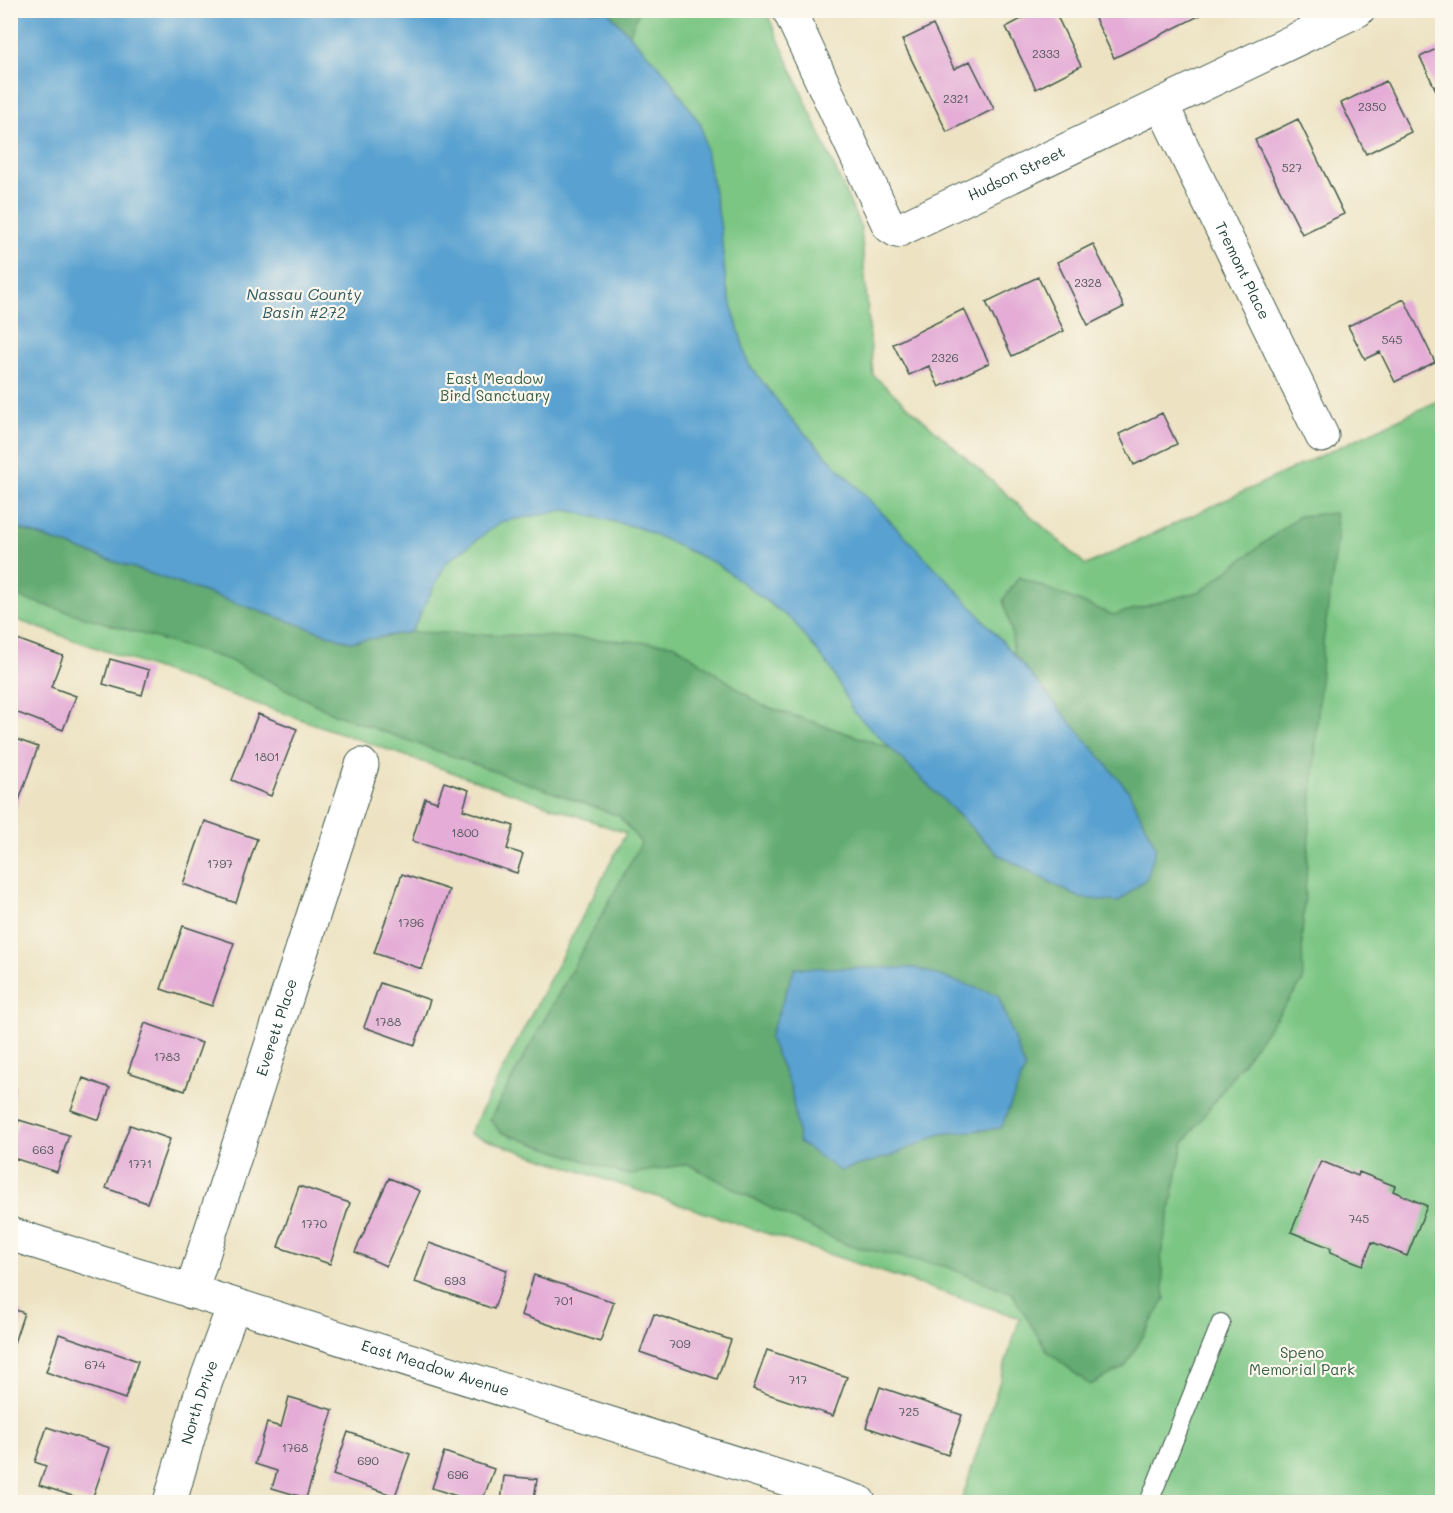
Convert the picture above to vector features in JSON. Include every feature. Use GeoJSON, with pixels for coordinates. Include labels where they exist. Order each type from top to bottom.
{"type":"FeatureCollection","features":[{"type":"Feature","properties":{"kind":"street","name":"Hudson Street"},"geometry":{"type":"LineString","coordinates":[[789,10],[884,216],[889,226],[897,231],[1358,10]]}},
{"type":"Feature","properties":{"kind":"street","name":"Tremont Place"},"geometry":{"type":"LineString","coordinates":[[1162,105],[1322,436]]}},
{"type":"Feature","properties":{"kind":"street","name":"Everett Place"},"geometry":{"type":"LineString","coordinates":[[191,1292],[362,765]]}},
{"type":"Feature","properties":{"kind":"street","name":"East Meadow Avenue"},"geometry":{"type":"LineString","coordinates":[[10,1234],[859,1503]]}},
{"type":"Feature","properties":{"kind":"street","name":"North Drive"},"geometry":{"type":"LineString","coordinates":[[170,1503],[200,1400],[234,1305]]}},
{"type":"Feature","properties":{"kind":"lane"},"geometry":{"type":"LineString","coordinates":[[1149,1503],[1221,1323]]}},
{"type":"Feature","properties":{"kind":"green space","name":"East Meadow Bird Sanctuary"},"geometry":{"type":"Polygon","coordinates":[[[11,11],[766,11],[861,228],[873,375],[1086,565],[1442,399],[1442,1502],[961,1502],[1020,1318],[469,1134],[626,833],[11,618],[11,11]]]}},
{"type":"Feature","properties":{"kind":"green space"},"geometry":{"type":"Polygon","coordinates":[[[610,11],[639,11],[629,35],[612,16],[610,11]]]}},
{"type":"Feature","properties":{"kind":"green space"},"geometry":{"type":"Polygon","coordinates":[[[1335,513],[1338,535],[1323,643],[1302,935],[1303,981],[1183,1144],[1161,1255],[1165,1299],[1125,1367],[1090,1385],[1047,1351],[1012,1293],[947,1267],[847,1245],[776,1211],[688,1164],[627,1175],[500,1132],[490,1119],[641,843],[619,816],[334,714],[229,660],[11,595],[11,526],[350,642],[411,632],[545,636],[674,644],[762,705],[891,748],[999,855],[1061,711],[1014,654],[1011,629],[1003,600],[1019,577],[1113,615],[1201,591],[1299,516],[1335,513]]]}},
{"type":"Feature","properties":{"kind":"water","name":"Nassau County Basin #272"},"geometry":{"type":"Polygon","coordinates":[[[11,10],[610,11],[612,16],[667,75],[701,125],[720,222],[726,285],[748,363],[793,421],[952,585],[1004,643],[1128,790],[1156,847],[1147,878],[1118,902],[1080,898],[999,855],[853,711],[831,669],[793,621],[717,564],[640,528],[566,510],[501,522],[446,563],[411,632],[350,642],[11,526],[11,10]]]}},
{"type":"Feature","properties":{"kind":"water"},"geometry":{"type":"Polygon","coordinates":[[[795,968],[915,968],[998,995],[1025,1069],[1001,1128],[941,1134],[891,1156],[840,1171],[799,1142],[791,1088],[769,1038],[795,968]]]}},
{"type":"Feature","properties":{"kind":"building"},"geometry":{"type":"Polygon","coordinates":[[[1039,10],[1054,10],[1081,66],[1036,89],[1006,27],[1039,10]]]}},
{"type":"Feature","properties":{"kind":"building"},"geometry":{"type":"Polygon","coordinates":[[[1091,10],[1198,10],[1201,15],[1114,58],[1091,10]]]}},
{"type":"Feature","properties":{"kind":"building"},"geometry":{"type":"Polygon","coordinates":[[[933,25],[954,69],[970,61],[994,109],[947,132],[902,40],[933,25]]]}},
{"type":"Feature","properties":{"kind":"building"},"geometry":{"type":"Polygon","coordinates":[[[1442,46],[1442,103],[1420,57],[1442,46]]]}},
{"type":"Feature","properties":{"kind":"building"},"geometry":{"type":"Polygon","coordinates":[[[1386,81],[1411,132],[1366,154],[1341,103],[1386,81]]]}},
{"type":"Feature","properties":{"kind":"building"},"geometry":{"type":"Polygon","coordinates":[[[1298,119],[1344,214],[1302,234],[1255,140],[1298,119]]]}},
{"type":"Feature","properties":{"kind":"building"},"geometry":{"type":"Polygon","coordinates":[[[1093,244],[1124,307],[1088,325],[1057,262],[1093,244]]]}},
{"type":"Feature","properties":{"kind":"building"},"geometry":{"type":"Polygon","coordinates":[[[1038,277],[1064,331],[1012,356],[986,302],[1038,277]]]}},
{"type":"Feature","properties":{"kind":"building"},"geometry":{"type":"Polygon","coordinates":[[[1404,299],[1435,362],[1395,382],[1380,352],[1365,359],[1348,326],[1404,299]]]}},
{"type":"Feature","properties":{"kind":"building"},"geometry":{"type":"Polygon","coordinates":[[[964,309],[989,363],[939,387],[929,366],[909,375],[893,344],[964,309]]]}},
{"type":"Feature","properties":{"kind":"building"},"geometry":{"type":"Polygon","coordinates":[[[1162,413],[1177,444],[1134,465],[1119,434],[1162,413]]]}},
{"type":"Feature","properties":{"kind":"building"},"geometry":{"type":"Polygon","coordinates":[[[14,638],[63,656],[51,687],[76,696],[63,730],[10,710],[10,647],[14,638]]]}},
{"type":"Feature","properties":{"kind":"building"},"geometry":{"type":"Polygon","coordinates":[[[110,659],[149,670],[142,695],[103,684],[110,659]]]}},
{"type":"Feature","properties":{"kind":"building"},"geometry":{"type":"Polygon","coordinates":[[[258,714],[297,729],[271,796],[232,780],[258,714]]]}},
{"type":"Feature","properties":{"kind":"building"},"geometry":{"type":"Polygon","coordinates":[[[10,737],[38,747],[16,809],[10,807],[10,737]]]}},
{"type":"Feature","properties":{"kind":"building"},"geometry":{"type":"Polygon","coordinates":[[[444,782],[469,790],[463,810],[514,826],[507,849],[523,854],[517,873],[412,841],[425,798],[437,802],[444,782]]]}},
{"type":"Feature","properties":{"kind":"building"},"geometry":{"type":"Polygon","coordinates":[[[205,821],[257,839],[236,903],[183,884],[205,821]]]}},
{"type":"Feature","properties":{"kind":"building"},"geometry":{"type":"Polygon","coordinates":[[[402,874],[449,890],[422,969],[374,953],[402,874]]]}},
{"type":"Feature","properties":{"kind":"building"},"geometry":{"type":"Polygon","coordinates":[[[183,926],[234,943],[212,1006],[161,989],[183,926]]]}},
{"type":"Feature","properties":{"kind":"building"},"geometry":{"type":"Polygon","coordinates":[[[380,983],[430,1000],[415,1045],[364,1027],[380,983]]]}},
{"type":"Feature","properties":{"kind":"building"},"geometry":{"type":"Polygon","coordinates":[[[145,1023],[202,1043],[185,1091],[128,1072],[145,1023]]]}},
{"type":"Feature","properties":{"kind":"building"},"geometry":{"type":"Polygon","coordinates":[[[83,1078],[110,1088],[99,1120],[71,1110],[83,1078]]]}},
{"type":"Feature","properties":{"kind":"building"},"geometry":{"type":"Polygon","coordinates":[[[10,1088],[16,1089],[11,1104],[10,1104],[10,1088]]]}},
{"type":"Feature","properties":{"kind":"building"},"geometry":{"type":"Polygon","coordinates":[[[19,1120],[69,1135],[57,1172],[10,1157],[10,1146],[19,1120]]]}},
{"type":"Feature","properties":{"kind":"building"},"geometry":{"type":"Polygon","coordinates":[[[130,1125],[170,1139],[147,1203],[106,1188],[130,1125]]]}},
{"type":"Feature","properties":{"kind":"building"},"geometry":{"type":"Polygon","coordinates":[[[1321,1161],[1358,1176],[1359,1172],[1395,1186],[1393,1191],[1427,1206],[1407,1256],[1372,1242],[1363,1265],[1330,1252],[1331,1248],[1291,1232],[1321,1161]]]}},
{"type":"Feature","properties":{"kind":"building"},"geometry":{"type":"Polygon","coordinates":[[[389,1178],[420,1191],[386,1266],[355,1252],[389,1178]]]}},
{"type":"Feature","properties":{"kind":"building"},"geometry":{"type":"Polygon","coordinates":[[[299,1186],[350,1203],[330,1264],[278,1247],[299,1186]]]}},
{"type":"Feature","properties":{"kind":"building"},"geometry":{"type":"Polygon","coordinates":[[[429,1243],[507,1270],[494,1309],[415,1282],[429,1243]]]}},
{"type":"Feature","properties":{"kind":"building"},"geometry":{"type":"Polygon","coordinates":[[[534,1275],[614,1302],[600,1342],[521,1315],[534,1275]]]}},
{"type":"Feature","properties":{"kind":"building"},"geometry":{"type":"Polygon","coordinates":[[[10,1308],[24,1313],[11,1352],[10,1352],[10,1308]]]}},
{"type":"Feature","properties":{"kind":"building"},"geometry":{"type":"Polygon","coordinates":[[[654,1314],[731,1340],[717,1379],[640,1352],[654,1314]]]}},
{"type":"Feature","properties":{"kind":"building"},"geometry":{"type":"Polygon","coordinates":[[[59,1334],[138,1361],[125,1399],[46,1372],[59,1334]]]}},
{"type":"Feature","properties":{"kind":"building"},"geometry":{"type":"Polygon","coordinates":[[[767,1350],[847,1377],[833,1416],[753,1389],[767,1350]]]}},
{"type":"Feature","properties":{"kind":"building"},"geometry":{"type":"Polygon","coordinates":[[[880,1387],[962,1415],[948,1455],[866,1427],[880,1387]]]}},
{"type":"Feature","properties":{"kind":"building"},"geometry":{"type":"Polygon","coordinates":[[[289,1397],[333,1410],[306,1498],[272,1488],[277,1471],[255,1464],[267,1423],[281,1427],[289,1397]]]}},
{"type":"Feature","properties":{"kind":"building"},"geometry":{"type":"Polygon","coordinates":[[[47,1427],[110,1448],[91,1502],[39,1485],[46,1466],[35,1462],[47,1427]]]}},
{"type":"Feature","properties":{"kind":"building"},"geometry":{"type":"Polygon","coordinates":[[[348,1432],[410,1454],[395,1496],[333,1475],[348,1432]]]}},
{"type":"Feature","properties":{"kind":"building"},"geometry":{"type":"Polygon","coordinates":[[[444,1452],[494,1469],[482,1502],[475,1502],[432,1488],[444,1452]]]}},
{"type":"Feature","properties":{"kind":"building"},"geometry":{"type":"Polygon","coordinates":[[[504,1476],[537,1479],[534,1499],[552,1502],[501,1502],[504,1476]]]}},
{"type":"Feature","properties":{"kind":"park label","name":"Speno Memorial Park"},"geometry":{"type":"Point","coordinates":[1302,1362]}}]}
